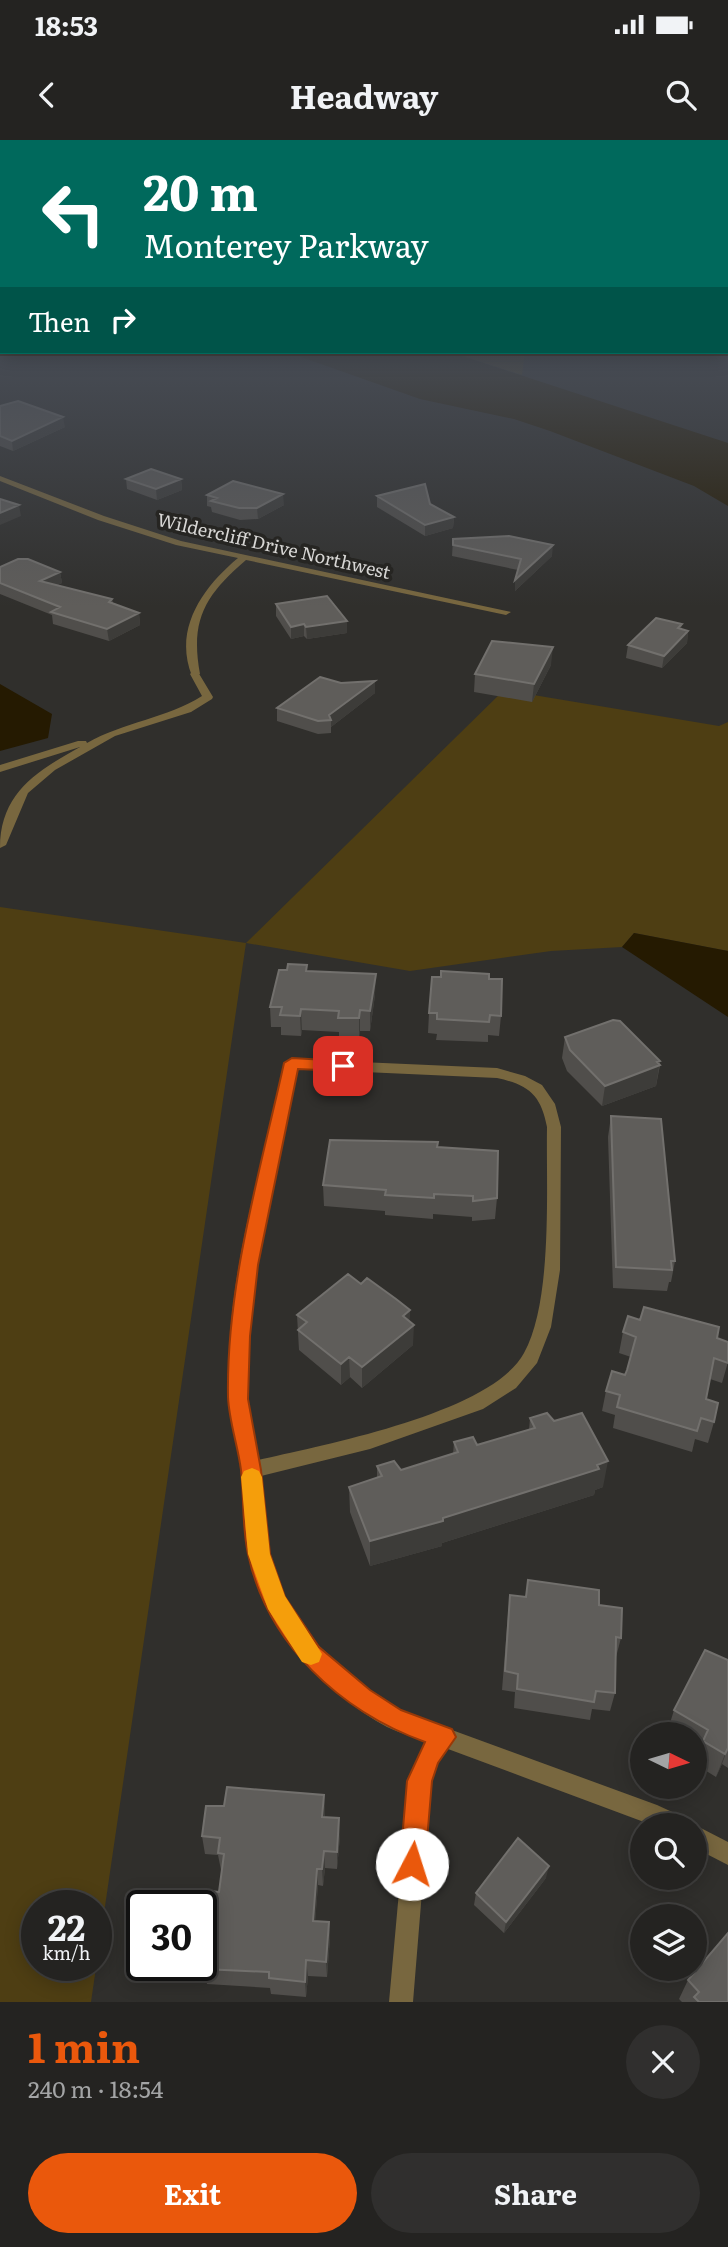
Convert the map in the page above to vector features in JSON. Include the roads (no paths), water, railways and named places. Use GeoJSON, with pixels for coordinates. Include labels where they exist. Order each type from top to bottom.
{"type":"FeatureCollection","features":[{"type":"Feature","properties":{"kind":"street","name":"Wildercliff Drive Northwest"},"geometry":{"type":"LineString","coordinates":[[0,478],[101,518],[179,543],[506,612]]}},
{"type":"Feature","properties":{"kind":"street"},"geometry":{"type":"LineString","coordinates":[[0,769],[187,710],[208,697],[195,674],[190,637],[195,615],[230,568],[243,558]]}},
{"type":"Feature","properties":{"kind":"street"},"geometry":{"type":"LineString","coordinates":[[0,845],[23,791],[51,768],[111,734]]}},
{"type":"Feature","properties":{"kind":"street"},"geometry":{"type":"LineString","coordinates":[[251,1470],[370,1441],[478,1404],[510,1383],[531,1358],[543,1327],[552,1270],[554,1127],[552,1110],[535,1086],[518,1077],[497,1073],[292,1063],[249,1265],[240,1336],[238,1399],[251,1470],[259,1554],[275,1602],[289,1627],[311,1655],[362,1698],[394,1719],[649,1813]]}},
{"type":"Feature","properties":{"kind":"street"},"geometry":{"type":"LineString","coordinates":[[401,2002],[420,1781],[429,1756],[444,1737]]}},
{"type":"Feature","properties":{"kind":"street"},"geometry":{"type":"LineString","coordinates":[[707,1843],[728,1854]]}}]}
